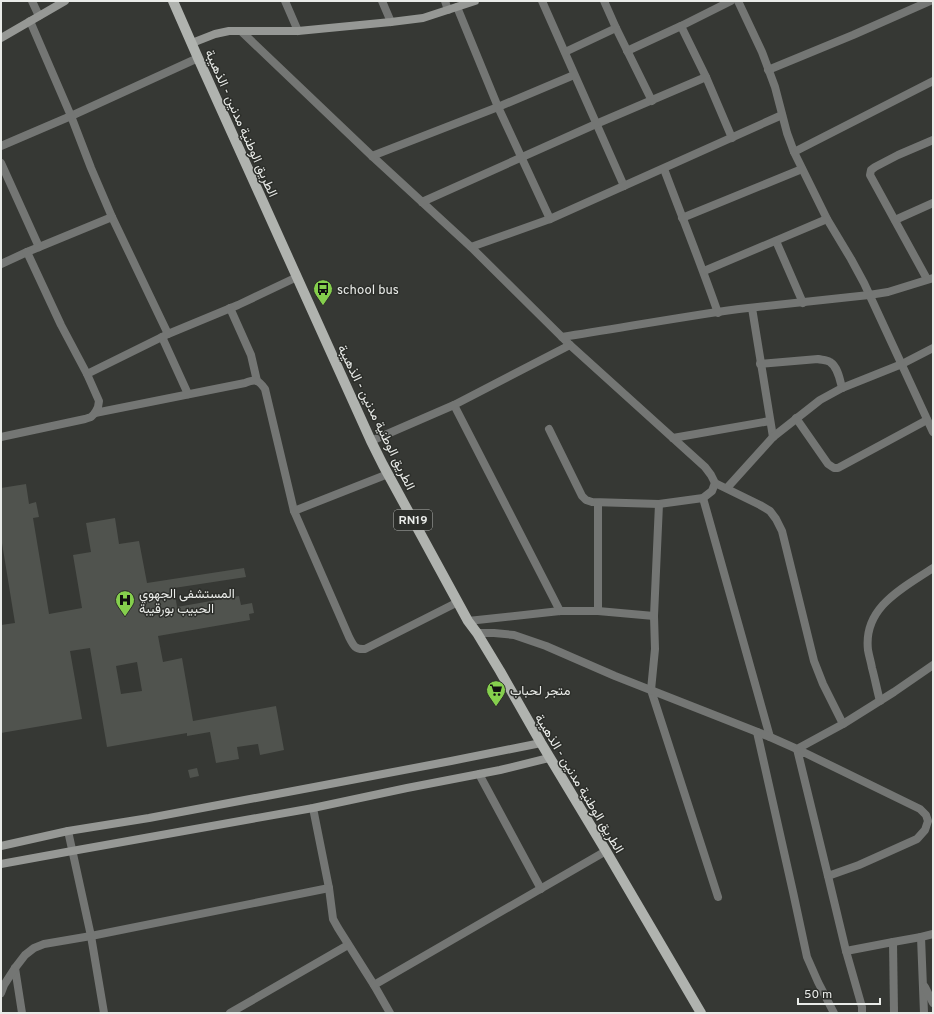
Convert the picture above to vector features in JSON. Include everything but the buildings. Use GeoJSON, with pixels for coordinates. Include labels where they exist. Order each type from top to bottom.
{"type":"FeatureCollection","features":[{"type":"Feature","properties":{"kind":"main road","name":"الطريق الوطنية مدنين - الذهيبة"},"geometry":{"type":"LineString","coordinates":[[174,1],[198,58],[371,441],[388,474],[468,621],[477,633],[549,758],[606,851],[701,1013]]}},
{"type":"Feature","properties":{"kind":"street"},"geometry":{"type":"LineString","coordinates":[[32,1],[39,16]]}},
{"type":"Feature","properties":{"kind":"street"},"geometry":{"type":"LineString","coordinates":[[1,38],[65,1]]}},
{"type":"Feature","properties":{"kind":"street"},"geometry":{"type":"LineString","coordinates":[[285,1],[298,31]]}},
{"type":"Feature","properties":{"kind":"street"},"geometry":{"type":"LineString","coordinates":[[382,1],[392,22]]}},
{"type":"Feature","properties":{"kind":"street"},"geometry":{"type":"LineString","coordinates":[[445,1],[448,10]]}},
{"type":"Feature","properties":{"kind":"street"},"geometry":{"type":"LineString","coordinates":[[192,43],[215,34],[229,32],[298,31],[423,18],[475,1]]}},
{"type":"Feature","properties":{"kind":"street"},"geometry":{"type":"LineString","coordinates":[[542,1],[624,186]]}},
{"type":"Feature","properties":{"kind":"street"},"geometry":{"type":"LineString","coordinates":[[604,1],[652,101]]}},
{"type":"Feature","properties":{"kind":"street"},"geometry":{"type":"LineString","coordinates":[[627,51],[731,1]]}},
{"type":"Feature","properties":{"kind":"street"},"geometry":{"type":"LineString","coordinates":[[738,1],[762,52],[775,87],[782,116],[794,152],[827,219],[864,283],[933,432]]}},
{"type":"Feature","properties":{"kind":"street"},"geometry":{"type":"LineString","coordinates":[[768,70],[930,1]]}},
{"type":"Feature","properties":{"kind":"street"},"geometry":{"type":"LineString","coordinates":[[457,7],[498,107],[550,219]]}},
{"type":"Feature","properties":{"kind":"street"},"geometry":{"type":"LineString","coordinates":[[30,22],[71,116],[112,217],[165,336],[188,394]]}},
{"type":"Feature","properties":{"kind":"street"},"geometry":{"type":"LineString","coordinates":[[681,26],[706,77],[732,138]]}},
{"type":"Feature","properties":{"kind":"street"},"geometry":{"type":"LineString","coordinates":[[564,52],[616,28]]}},
{"type":"Feature","properties":{"kind":"street"},"geometry":{"type":"LineString","coordinates":[[242,32],[372,156],[471,247],[570,345],[704,467],[715,482],[760,504],[770,511],[782,530],[814,661],[823,684],[843,724]]}},
{"type":"Feature","properties":{"kind":"street"},"geometry":{"type":"LineString","coordinates":[[1,146],[198,58]]}},
{"type":"Feature","properties":{"kind":"street"},"geometry":{"type":"LineString","coordinates":[[372,156],[498,107],[574,75]]}},
{"type":"Feature","properties":{"kind":"street"},"geometry":{"type":"LineString","coordinates":[[422,202],[596,124],[706,77]]}},
{"type":"Feature","properties":{"kind":"street"},"geometry":{"type":"LineString","coordinates":[[794,152],[933,81]]}},
{"type":"Feature","properties":{"kind":"street"},"geometry":{"type":"LineString","coordinates":[[471,247],[550,219],[782,116]]}},
{"type":"Feature","properties":{"kind":"street"},"geometry":{"type":"LineString","coordinates":[[562,337],[718,312],[869,295],[888,292],[930,279],[870,175],[871,170],[875,167],[933,140]]}},
{"type":"Feature","properties":{"kind":"street"},"geometry":{"type":"LineString","coordinates":[[1,163],[39,247]]}},
{"type":"Feature","properties":{"kind":"street"},"geometry":{"type":"LineString","coordinates":[[664,169],[704,271],[718,312]]}},
{"type":"Feature","properties":{"kind":"street"},"geometry":{"type":"LineString","coordinates":[[682,218],[802,169]]}},
{"type":"Feature","properties":{"kind":"street"},"geometry":{"type":"LineString","coordinates":[[895,220],[933,203]]}},
{"type":"Feature","properties":{"kind":"street"},"geometry":{"type":"LineString","coordinates":[[1,264],[112,217]]}},
{"type":"Feature","properties":{"kind":"street"},"geometry":{"type":"LineString","coordinates":[[704,271],[827,219]]}},
{"type":"Feature","properties":{"kind":"street"},"geometry":{"type":"LineString","coordinates":[[776,241],[803,303]]}},
{"type":"Feature","properties":{"kind":"street"},"geometry":{"type":"LineString","coordinates":[[1,437],[91,417],[98,407],[99,401],[27,252]]}},
{"type":"Feature","properties":{"kind":"street"},"geometry":{"type":"LineString","coordinates":[[87,374],[165,336],[297,277]]}},
{"type":"Feature","properties":{"kind":"street"},"geometry":{"type":"LineString","coordinates":[[230,308],[251,355],[257,381]]}},
{"type":"Feature","properties":{"kind":"street"},"geometry":{"type":"LineString","coordinates":[[752,308],[773,437]]}},
{"type":"Feature","properties":{"kind":"street"},"geometry":{"type":"LineString","coordinates":[[371,441],[454,404],[570,345]]}},
{"type":"Feature","properties":{"kind":"street"},"geometry":{"type":"LineString","coordinates":[[727,488],[773,437],[820,400],[842,388],[902,364],[933,348]]}},
{"type":"Feature","properties":{"kind":"street"},"geometry":{"type":"LineString","coordinates":[[760,364],[818,359],[826,360],[832,363],[836,368],[842,388]]}},
{"type":"Feature","properties":{"kind":"street"},"geometry":{"type":"LineString","coordinates":[[95,413],[245,383],[253,380],[261,383],[265,388],[294,511],[348,637],[357,648],[360,650],[365,649],[458,602]]}},
{"type":"Feature","properties":{"kind":"street"},"geometry":{"type":"LineString","coordinates":[[454,404],[560,611]]}},
{"type":"Feature","properties":{"kind":"street"},"geometry":{"type":"LineString","coordinates":[[796,418],[828,464],[834,468],[838,468],[928,420]]}},
{"type":"Feature","properties":{"kind":"street"},"geometry":{"type":"LineString","coordinates":[[673,438],[770,421]]}},
{"type":"Feature","properties":{"kind":"street"},"geometry":{"type":"LineString","coordinates":[[549,429],[582,496],[586,500],[598,503],[659,504],[703,498],[712,491],[715,482]]}},
{"type":"Feature","properties":{"kind":"street"},"geometry":{"type":"LineString","coordinates":[[294,511],[388,474]]}},
{"type":"Feature","properties":{"kind":"street"},"geometry":{"type":"LineString","coordinates":[[703,498],[770,737]]}},
{"type":"Feature","properties":{"kind":"street"},"geometry":{"type":"LineString","coordinates":[[598,503],[598,611]]}},
{"type":"Feature","properties":{"kind":"street"},"geometry":{"type":"LineString","coordinates":[[659,504],[654,649],[651,690],[718,896]]}},
{"type":"Feature","properties":{"kind":"street"},"geometry":{"type":"LineString","coordinates":[[880,701],[868,650],[868,636],[871,624],[877,613],[890,597],[933,568]]}},
{"type":"Feature","properties":{"kind":"street"},"geometry":{"type":"LineString","coordinates":[[468,621],[560,611],[598,611],[654,616]]}},
{"type":"Feature","properties":{"kind":"street"},"geometry":{"type":"LineString","coordinates":[[477,633],[514,635],[546,646],[615,676],[797,749],[920,809],[926,815],[928,821],[924,830],[917,839],[859,865],[828,876]]}},
{"type":"Feature","properties":{"kind":"street"},"geometry":{"type":"LineString","coordinates":[[797,749],[843,724],[933,665]]}},
{"type":"Feature","properties":{"kind":"street"},"geometry":{"type":"LineString","coordinates":[[757,732],[794,892],[807,957],[834,1013]]}},
{"type":"Feature","properties":{"kind":"street"},"geometry":{"type":"LineString","coordinates":[[1,846],[68,831],[149,818],[444,763],[541,743]]}},
{"type":"Feature","properties":{"kind":"street"},"geometry":{"type":"LineString","coordinates":[[797,749],[846,951],[862,1007],[862,1013]]}},
{"type":"Feature","properties":{"kind":"street"},"geometry":{"type":"LineString","coordinates":[[1,864],[72,850],[313,808],[500,770],[549,758]]}},
{"type":"Feature","properties":{"kind":"street"},"geometry":{"type":"LineString","coordinates":[[479,774],[541,889]]}},
{"type":"Feature","properties":{"kind":"street"},"geometry":{"type":"LineString","coordinates":[[313,808],[334,919],[348,946],[374,985],[390,1013]]}},
{"type":"Feature","properties":{"kind":"street"},"geometry":{"type":"LineString","coordinates":[[68,831],[91,936],[104,1013]]}},
{"type":"Feature","properties":{"kind":"street"},"geometry":{"type":"LineString","coordinates":[[374,985],[606,851]]}},
{"type":"Feature","properties":{"kind":"street"},"geometry":{"type":"LineString","coordinates":[[1,993],[4,985],[25,955],[34,948],[44,944],[91,936],[329,888]]}},
{"type":"Feature","properties":{"kind":"street"},"geometry":{"type":"LineString","coordinates":[[846,951],[933,934]]}},
{"type":"Feature","properties":{"kind":"street"},"geometry":{"type":"LineString","coordinates":[[922,937],[924,1013]]}},
{"type":"Feature","properties":{"kind":"street"},"geometry":{"type":"LineString","coordinates":[[892,942],[894,1013]]}},
{"type":"Feature","properties":{"kind":"street"},"geometry":{"type":"LineString","coordinates":[[230,1013],[348,946]]}},
{"type":"Feature","properties":{"kind":"street"},"geometry":{"type":"LineString","coordinates":[[15,968],[22,1013]]}},
{"type":"Feature","properties":{"kind":"street"},"geometry":{"type":"LineString","coordinates":[[924,985],[933,1002]]}},
{"type":"Feature","properties":{"kind":"place","name":"school bus"},"geometry":{"type":"Point","coordinates":[323,306]}},
{"type":"Feature","properties":{"kind":"place","name":"المستشفى الجهوي الحبيب بورقيبة"},"geometry":{"type":"Point","coordinates":[125,617]}},
{"type":"Feature","properties":{"kind":"place","name":"متجر لحباب"},"geometry":{"type":"Point","coordinates":[496,707]}}]}
